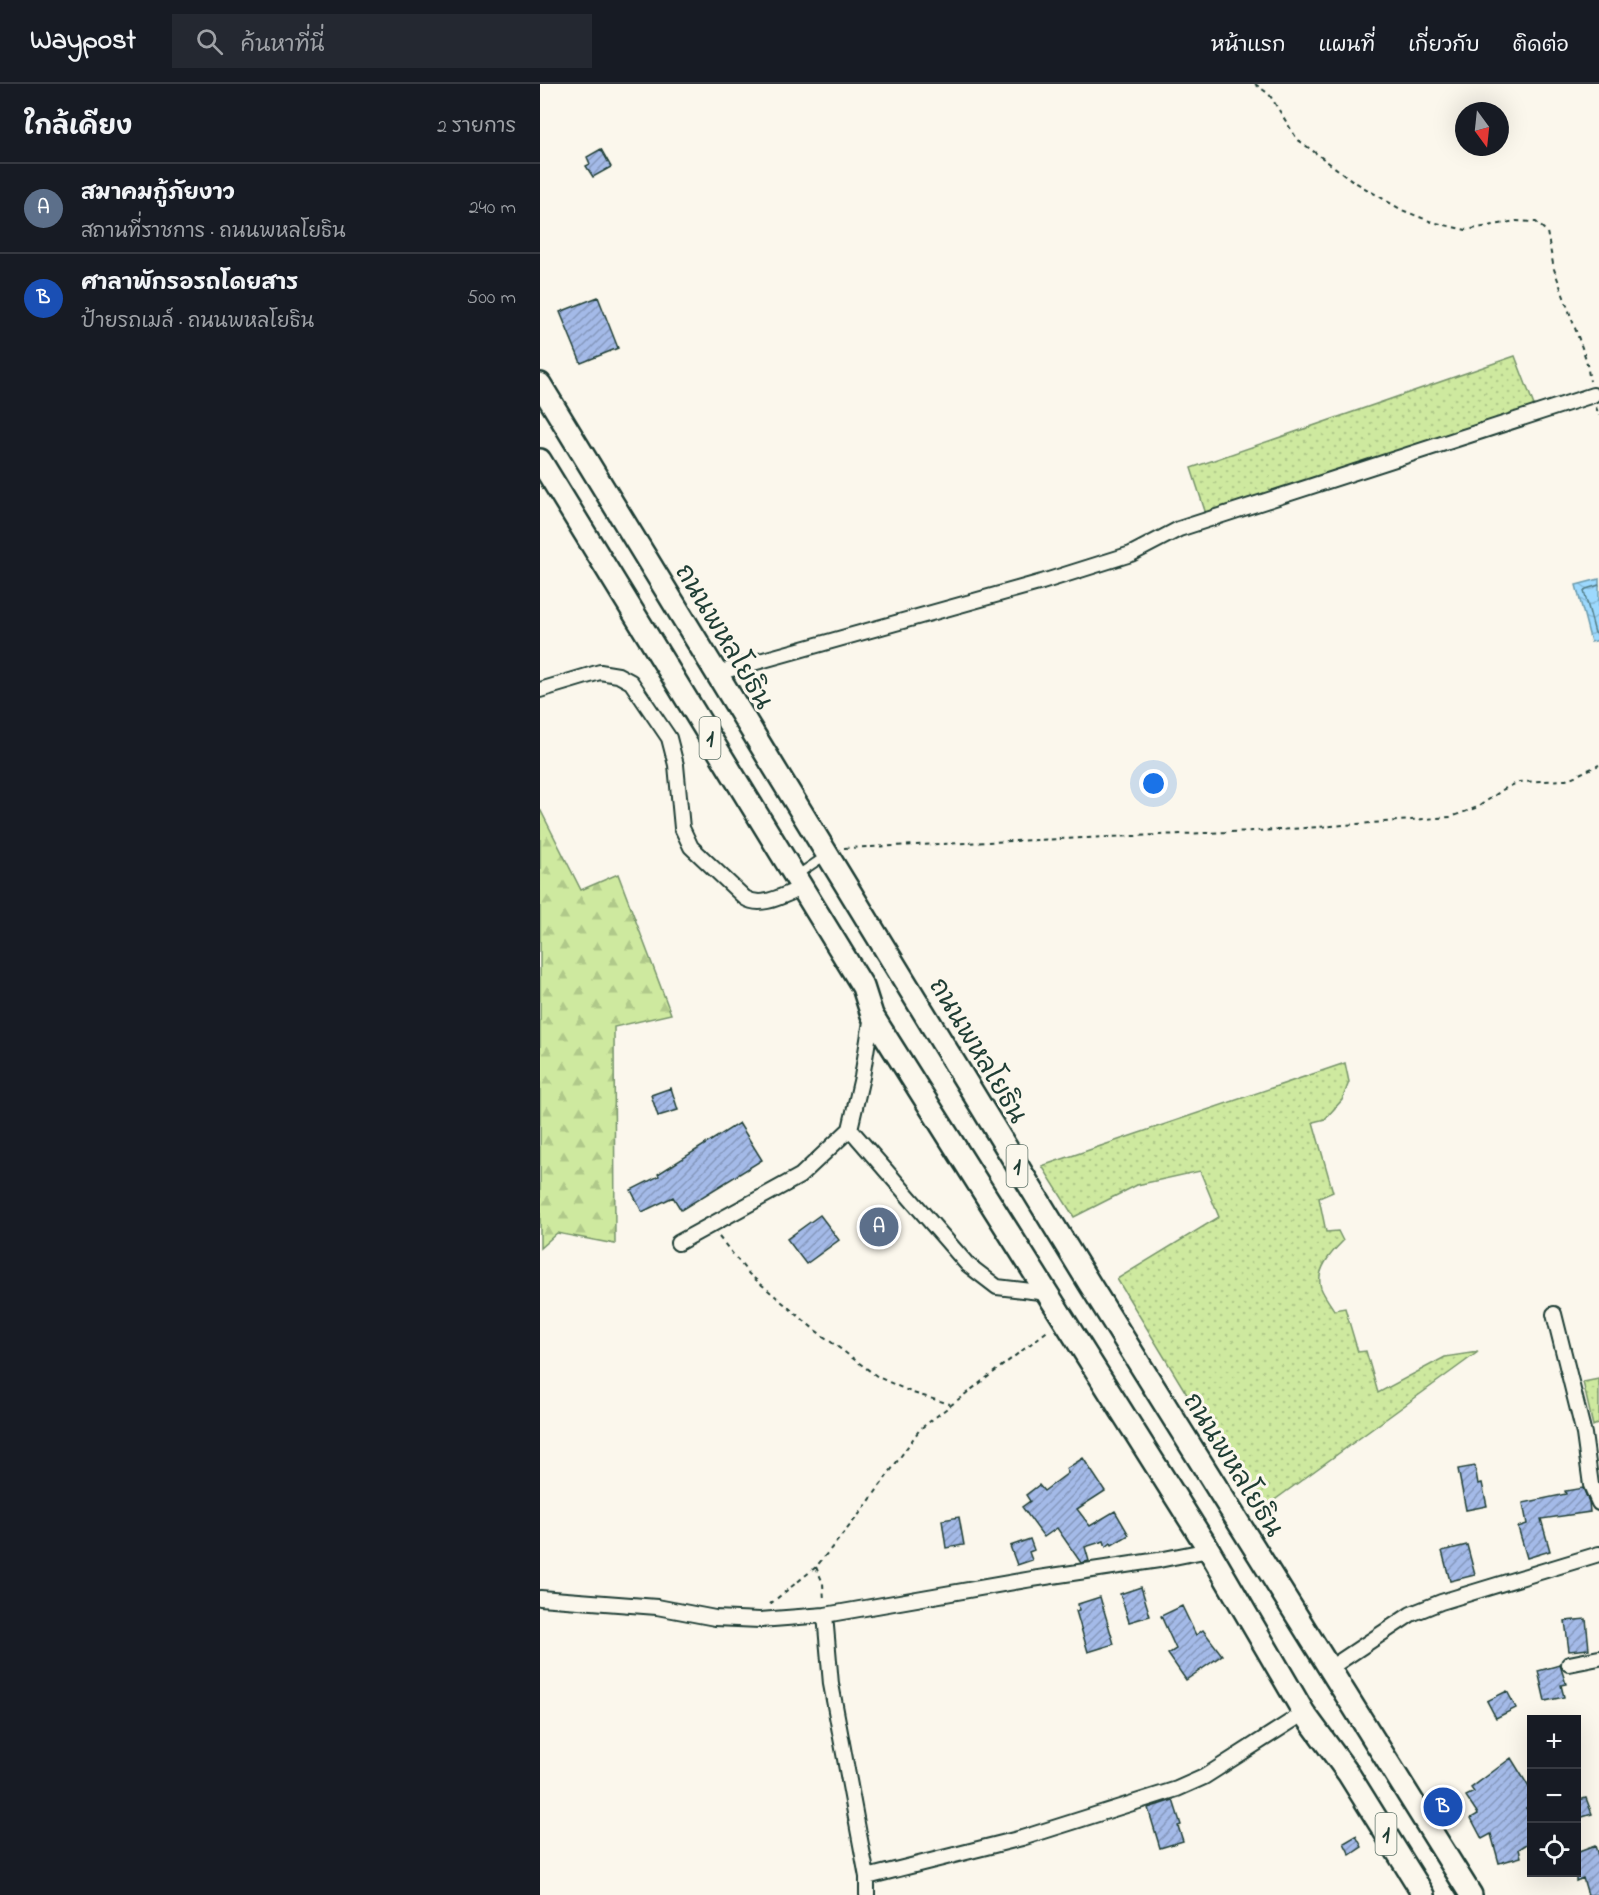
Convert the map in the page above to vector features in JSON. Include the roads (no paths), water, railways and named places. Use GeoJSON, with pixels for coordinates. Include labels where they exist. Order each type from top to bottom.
{"type":"FeatureCollection","features":[{"type":"Feature","properties":{"kind":"highway","name":"ถนนพหลโยธิน"},"geometry":{"type":"LineString","coordinates":[[540,384],[1095,1293],[1471,1895]]}},
{"type":"Feature","properties":{"kind":"highway","name":"1"},"geometry":{"type":"LineString","coordinates":[[540,460],[863,987],[872,1015],[1065,1318],[1209,1550],[1305,1713],[1348,1773],[1424,1895]]}},
{"type":"Feature","properties":{"kind":"street"},"geometry":{"type":"LineString","coordinates":[[717,673],[1103,563],[1131,554],[1179,529],[1593,395]]}},
{"type":"Feature","properties":{"kind":"street"},"geometry":{"type":"LineString","coordinates":[[540,690],[600,672],[618,675],[631,682],[669,738],[676,765],[682,828],[691,846],[753,903],[761,903],[799,882]]}},
{"type":"Feature","properties":{"kind":"street"},"geometry":{"type":"LineString","coordinates":[[678,1243],[800,1176],[850,1129],[862,1077],[872,1015]]}},
{"type":"Feature","properties":{"kind":"street"},"geometry":{"type":"LineString","coordinates":[[850,1129],[967,1264],[997,1287],[1048,1293]]}},
{"type":"Feature","properties":{"kind":"street"},"geometry":{"type":"LineString","coordinates":[[1554,1314],[1584,1434],[1591,1485],[1599,1503]]}},
{"type":"Feature","properties":{"kind":"street"},"geometry":{"type":"LineString","coordinates":[[540,1598],[657,1607],[715,1618],[760,1620],[825,1615],[1209,1550]]}},
{"type":"Feature","properties":{"kind":"street"},"geometry":{"type":"LineString","coordinates":[[1330,1668],[1412,1614],[1441,1602],[1599,1554]]}},
{"type":"Feature","properties":{"kind":"street"},"geometry":{"type":"LineString","coordinates":[[825,1615],[831,1684],[867,1877],[867,1895]]}},
{"type":"Feature","properties":{"kind":"street"},"geometry":{"type":"LineString","coordinates":[[1569,1664],[1599,1658]]}},
{"type":"Feature","properties":{"kind":"street"},"geometry":{"type":"LineString","coordinates":[[867,1877],[1022,1838],[1177,1790],[1204,1777],[1305,1713]]}},
{"type":"Feature","properties":{"kind":"lane"},"geometry":{"type":"LineString","coordinates":[[799,882],[826,851]]}},
{"type":"Feature","properties":{"kind":"water"},"geometry":{"type":"Polygon","coordinates":[[[1599,579],[1599,640],[1591,642],[1576,585],[1599,579]]]}},
{"type":"Feature","properties":{"kind":"place","name":"สมาคมกู้ภัยงาว"},"geometry":{"type":"Point","coordinates":[879,1227]}},
{"type":"Feature","properties":{"kind":"place","name":"ศาลาพักรอรถโดยสาร"},"geometry":{"type":"Point","coordinates":[1443,1807]}}]}
